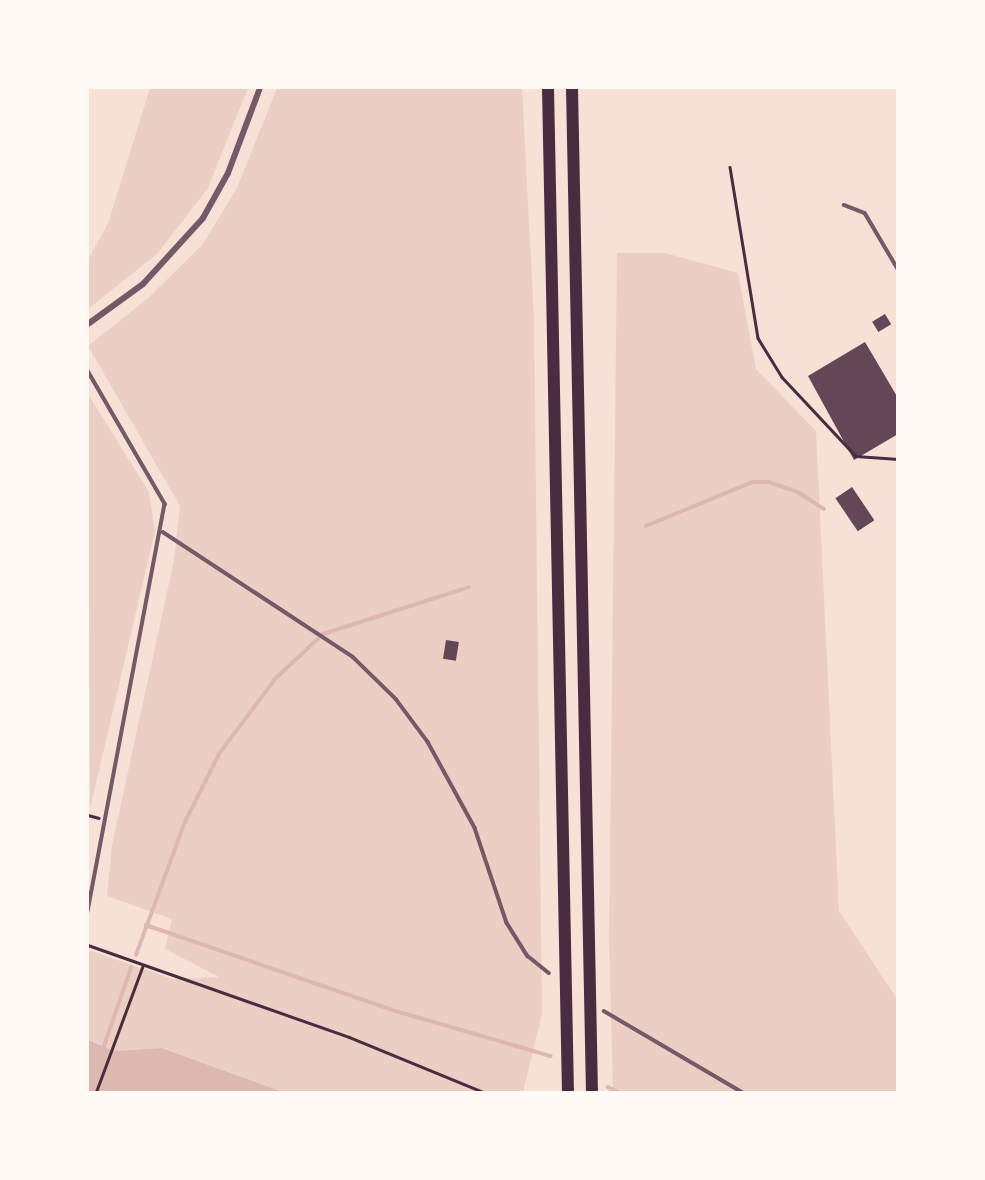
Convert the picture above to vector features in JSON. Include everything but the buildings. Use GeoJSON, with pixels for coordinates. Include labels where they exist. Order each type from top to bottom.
{"type":"FeatureCollection","features":[{"type":"Feature","properties":{"kind":"highway"},"geometry":{"type":"LineString","coordinates":[[548,88],[568,1093]]}},
{"type":"Feature","properties":{"kind":"highway"},"geometry":{"type":"LineString","coordinates":[[572,88],[592,1093]]}},
{"type":"Feature","properties":{"kind":"street"},"geometry":{"type":"LineString","coordinates":[[88,324],[143,284],[203,218],[228,173],[260,88]]}},
{"type":"Feature","properties":{"kind":"lane"},"geometry":{"type":"LineString","coordinates":[[844,205],[865,212],[898,269]]}},
{"type":"Feature","properties":{"kind":"lane"},"geometry":{"type":"LineString","coordinates":[[88,371],[152,475],[166,504],[163,532],[88,912]]}},
{"type":"Feature","properties":{"kind":"lane"},"geometry":{"type":"LineString","coordinates":[[163,532],[353,657],[396,699],[428,743],[475,828],[508,923],[528,956],[549,973]]}},
{"type":"Feature","properties":{"kind":"lane"},"geometry":{"type":"LineString","coordinates":[[604,1012],[742,1093]]}},
{"type":"Feature","properties":{"kind":"path"},"geometry":{"type":"LineString","coordinates":[[730,167],[758,338],[782,377],[856,456],[898,459]]}},
{"type":"Feature","properties":{"kind":"path"},"geometry":{"type":"LineString","coordinates":[[88,945],[349,1038],[483,1093]]}},
{"type":"Feature","properties":{"kind":"path"},"geometry":{"type":"LineString","coordinates":[[96,1093],[143,965]]}},
{"type":"Feature","properties":{"kind":"shaded area"},"geometry":{"type":"Polygon","coordinates":[[[150,88],[248,88],[208,188],[157,254],[88,309],[88,260],[108,223],[150,88]]]}},
{"type":"Feature","properties":{"kind":"shaded area"},"geometry":{"type":"Polygon","coordinates":[[[277,88],[522,88],[534,318],[542,1014],[523,1092],[283,1092],[163,1048],[114,1051],[88,1040],[88,950],[173,979],[219,977],[165,949],[172,919],[107,896],[112,845],[174,560],[180,506],[88,346],[147,299],[202,245],[236,190],[277,88]]]}},
{"type":"Feature","properties":{"kind":"shaded area"},"geometry":{"type":"Polygon","coordinates":[[[617,253],[665,253],[738,273],[756,369],[816,431],[839,911],[897,999],[897,1092],[613,1092],[609,939],[617,253]]]}},
{"type":"Feature","properties":{"kind":"shaded area"},"geometry":{"type":"Polygon","coordinates":[[[88,394],[149,492],[155,531],[90,809],[88,394]]]}},
{"type":"Feature","properties":{"kind":"shaded area"},"geometry":{"type":"Polygon","coordinates":[[[88,1040],[114,1051],[162,1048],[283,1092],[88,1092],[88,1040]]]}},
{"type":"Feature","properties":{"kind":"waterway"},"geometry":{"type":"LineString","coordinates":[[646,526],[753,482],[769,482],[798,492],[824,509]]}},
{"type":"Feature","properties":{"kind":"waterway"},"geometry":{"type":"LineString","coordinates":[[323,634],[469,587]]}},
{"type":"Feature","properties":{"kind":"waterway"},"geometry":{"type":"LineString","coordinates":[[136,955],[185,822],[219,754],[276,678],[318,639]]}},
{"type":"Feature","properties":{"kind":"waterway"},"geometry":{"type":"LineString","coordinates":[[146,925],[396,1011],[551,1056]]}},
{"type":"Feature","properties":{"kind":"waterway"},"geometry":{"type":"LineString","coordinates":[[102,1052],[131,968]]}},
{"type":"Feature","properties":{"kind":"waterway"},"geometry":{"type":"LineString","coordinates":[[608,1087],[618,1092]]}}]}
